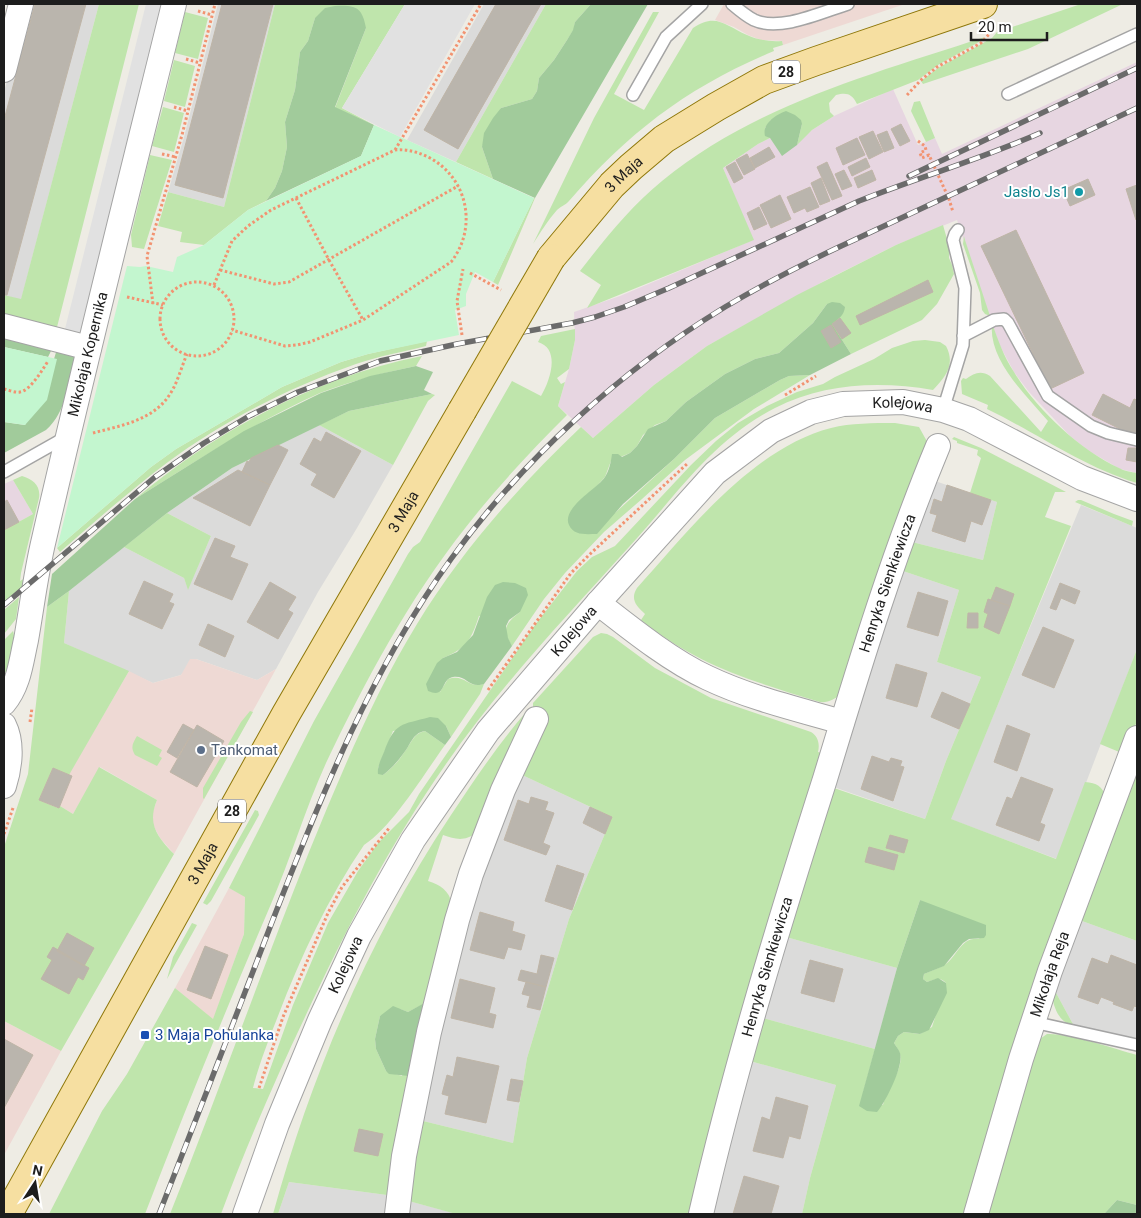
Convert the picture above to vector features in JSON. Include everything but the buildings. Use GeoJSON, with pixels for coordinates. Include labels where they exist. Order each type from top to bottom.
{"type":"FeatureCollection","features":[{"type":"Feature","properties":{"kind":"main road","name":"3 Maja"},"geometry":{"type":"LineString","coordinates":[[8,1214],[286,714],[551,258],[612,185],[631,167],[664,139],[716,107],[764,80],[983,4]]}},
{"type":"Feature","properties":{"kind":"street"},"geometry":{"type":"LineString","coordinates":[[4,70],[21,4]]}},
{"type":"Feature","properties":{"kind":"street","name":"Mikołaja Kopernika"},"geometry":{"type":"LineString","coordinates":[[4,703],[19,675],[40,556],[78,435],[89,348],[174,4]]}},
{"type":"Feature","properties":{"kind":"street"},"geometry":{"type":"LineString","coordinates":[[4,326],[89,348]]}},
{"type":"Feature","properties":{"kind":"street","name":"Kolejowa"},"geometry":{"type":"LineString","coordinates":[[245,1214],[277,1124],[320,1020],[359,936],[413,840],[488,731],[598,603],[715,473],[771,430],[811,412],[843,404],[903,402],[943,410],[969,419],[1082,478],[1137,499]]}},
{"type":"Feature","properties":{"kind":"street","name":"Henryka Sienkiewicza"},"geometry":{"type":"LineString","coordinates":[[701,1214],[726,1112],[756,1003],[842,722],[905,529],[938,446]]}},
{"type":"Feature","properties":{"kind":"street"},"geometry":{"type":"LineString","coordinates":[[598,603],[642,636],[707,678],[748,693],[842,722]]}},
{"type":"Feature","properties":{"kind":"street"},"geometry":{"type":"LineString","coordinates":[[397,1214],[404,1156],[429,1032],[457,920],[471,874],[503,790],[536,719]]}},
{"type":"Feature","properties":{"kind":"street"},"geometry":{"type":"LineString","coordinates":[[4,724],[10,747],[8,775],[4,786]]}},
{"type":"Feature","properties":{"kind":"street","name":"Mikołaja Reja"},"geometry":{"type":"LineString","coordinates":[[976,1214],[1033,1022],[1081,884],[1137,738]]}},
{"type":"Feature","properties":{"kind":"lane"},"geometry":{"type":"LineString","coordinates":[[633,95],[666,37],[702,4]]}},
{"type":"Feature","properties":{"kind":"lane"},"geometry":{"type":"LineString","coordinates":[[732,4],[748,16],[763,23],[786,23],[848,4]]}},
{"type":"Feature","properties":{"kind":"lane"},"geometry":{"type":"LineString","coordinates":[[804,18],[819,4]]}},
{"type":"Feature","properties":{"kind":"lane"},"geometry":{"type":"LineString","coordinates":[[1008,94],[1137,34]]}},
{"type":"Feature","properties":{"kind":"lane"},"geometry":{"type":"LineString","coordinates":[[943,410],[962,350],[965,288],[953,240],[958,230]]}},
{"type":"Feature","properties":{"kind":"lane"},"geometry":{"type":"LineString","coordinates":[[963,336],[994,320],[1004,319],[1048,396],[1091,426],[1108,434],[1137,440]]}},
{"type":"Feature","properties":{"kind":"lane"},"geometry":{"type":"LineString","coordinates":[[4,472],[78,435]]}},
{"type":"Feature","properties":{"kind":"lane"},"geometry":{"type":"LineString","coordinates":[[1033,1022],[1137,1045]]}},
{"type":"Feature","properties":{"kind":"path"},"geometry":{"type":"LineString","coordinates":[[154,304],[147,256],[182,135],[214,4]]}},
{"type":"Feature","properties":{"kind":"path"},"geometry":{"type":"LineString","coordinates":[[395,150],[481,4]]}},
{"type":"Feature","properties":{"kind":"path"},"geometry":{"type":"LineString","coordinates":[[907,95],[931,72],[981,43],[992,31]]}},
{"type":"Feature","properties":{"kind":"path"},"geometry":{"type":"LineString","coordinates":[[918,141],[925,146],[926,150],[920,153],[922,158],[929,155],[949,199],[953,210],[951,215]]}},
{"type":"Feature","properties":{"kind":"path"},"geometry":{"type":"LineString","coordinates":[[214,285],[232,241],[263,214],[395,150],[406,150],[434,160],[446,169],[458,186],[465,205],[466,228],[456,256],[451,262],[363,320],[310,342],[291,346],[277,344],[232,330]]}},
{"type":"Feature","properties":{"kind":"path"},"geometry":{"type":"LineString","coordinates":[[220,270],[274,284],[289,282],[458,186]]}},
{"type":"Feature","properties":{"kind":"path"},"geometry":{"type":"LineString","coordinates":[[296,198],[363,320]]}},
{"type":"Feature","properties":{"kind":"path"},"geometry":{"type":"LineString","coordinates":[[462,335],[457,301],[463,269]]}},
{"type":"Feature","properties":{"kind":"path"},"geometry":{"type":"LineString","coordinates":[[470,273],[501,290]]}},
{"type":"Feature","properties":{"kind":"path"},"geometry":{"type":"LineString","coordinates":[[190,282],[214,285],[224,293],[233,306],[234,326],[230,338],[222,347],[211,354],[199,356],[187,354],[176,349],[167,340],[162,329],[160,317],[163,305],[169,294],[179,286],[190,282]]}},
{"type":"Feature","properties":{"kind":"path"},"geometry":{"type":"LineString","coordinates":[[126,297],[163,305]]}},
{"type":"Feature","properties":{"kind":"path"},"geometry":{"type":"LineString","coordinates":[[4,389],[20,392],[29,388],[47,363],[58,340]]}},
{"type":"Feature","properties":{"kind":"path"},"geometry":{"type":"LineString","coordinates":[[78,435],[143,418],[157,409],[171,392],[187,354]]}},
{"type":"Feature","properties":{"kind":"shaded area"},"geometry":{"type":"Polygon","coordinates":[[[27,4],[99,4],[21,300],[4,295],[4,92],[27,4]]]}},
{"type":"Feature","properties":{"kind":"shaded area"},"geometry":{"type":"Polygon","coordinates":[[[146,4],[164,4],[79,336],[77,332],[65,329],[146,4]]]}},
{"type":"Feature","properties":{"kind":"shaded area"},"geometry":{"type":"Polygon","coordinates":[[[218,4],[275,4],[224,207],[168,192],[218,4]]]}},
{"type":"Feature","properties":{"kind":"shaded area"},"geometry":{"type":"Polygon","coordinates":[[[405,4],[475,4],[400,137],[342,108],[405,4]]]}},
{"type":"Feature","properties":{"kind":"shaded area"},"geometry":{"type":"Polygon","coordinates":[[[484,4],[546,4],[456,162],[407,140],[484,4]]]}},
{"type":"Feature","properties":{"kind":"shaded area"},"geometry":{"type":"Polygon","coordinates":[[[724,4],[905,4],[783,45],[782,41],[761,40],[715,20],[724,4]]]}},
{"type":"Feature","properties":{"kind":"shaded area"},"geometry":{"type":"Polygon","coordinates":[[[1137,62],[1137,473],[1120,469],[1089,451],[1070,436],[1029,392],[1014,372],[999,344],[957,220],[896,245],[826,280],[707,346],[654,385],[593,438],[558,406],[575,340],[574,312],[620,296],[753,240],[723,168],[758,144],[770,138],[782,155],[812,130],[834,116],[893,89],[918,145],[935,138],[942,154],[1137,62]]]}},
{"type":"Feature","properties":{"kind":"shaded area"},"geometry":{"type":"Polygon","coordinates":[[[319,425],[393,465],[318,592],[276,669],[257,680],[196,659],[181,675],[153,683],[64,643],[69,591],[124,547],[184,578],[188,589],[211,536],[167,513],[232,468],[319,425]]]}},
{"type":"Feature","properties":{"kind":"shaded area"},"geometry":{"type":"Polygon","coordinates":[[[13,480],[33,514],[4,530],[4,484],[13,480]]]}},
{"type":"Feature","properties":{"kind":"shaded area"},"geometry":{"type":"Polygon","coordinates":[[[932,480],[997,502],[983,560],[912,542],[932,480]]]}},
{"type":"Feature","properties":{"kind":"shaded area"},"geometry":{"type":"Polygon","coordinates":[[[1081,505],[1137,528],[1137,649],[1057,859],[950,819],[1081,505]]]}},
{"type":"Feature","properties":{"kind":"shaded area"},"geometry":{"type":"Polygon","coordinates":[[[903,571],[959,590],[937,662],[981,677],[946,761],[925,819],[831,786],[903,571]]]}},
{"type":"Feature","properties":{"kind":"shaded area"},"geometry":{"type":"Polygon","coordinates":[[[190,659],[196,659],[257,680],[276,669],[174,854],[160,838],[153,825],[152,814],[157,800],[100,767],[73,814],[60,806],[59,808],[39,800],[53,768],[69,774],[129,671],[153,683],[181,675],[190,659]]]}},
{"type":"Feature","properties":{"kind":"shaded area"},"geometry":{"type":"Polygon","coordinates":[[[520,774],[612,817],[569,919],[527,1058],[513,1143],[419,1120],[474,892],[520,774]]]}},
{"type":"Feature","properties":{"kind":"shaded area"},"geometry":{"type":"Polygon","coordinates":[[[229,888],[245,896],[244,934],[213,1020],[175,988],[229,888]]]}},
{"type":"Feature","properties":{"kind":"shaded area"},"geometry":{"type":"Polygon","coordinates":[[[1082,921],[1137,941],[1137,1038],[1074,1026],[1055,991],[1082,921]]]}},
{"type":"Feature","properties":{"kind":"shaded area"},"geometry":{"type":"Polygon","coordinates":[[[786,937],[897,968],[875,1049],[763,1018],[786,937]]]}},
{"type":"Feature","properties":{"kind":"shaded area"},"geometry":{"type":"Polygon","coordinates":[[[4,1021],[61,1051],[4,1155],[4,1021]]]}},
{"type":"Feature","properties":{"kind":"shaded area"},"geometry":{"type":"Polygon","coordinates":[[[750,1061],[836,1085],[802,1214],[710,1214],[750,1061]]]}},
{"type":"Feature","properties":{"kind":"shaded area"},"geometry":{"type":"Polygon","coordinates":[[[289,1182],[387,1195],[385,1214],[278,1214],[289,1182]]]}},
{"type":"Feature","properties":{"kind":"shaded area"},"geometry":{"type":"Polygon","coordinates":[[[405,1200],[457,1214],[403,1214],[405,1200]]]}},
{"type":"Feature","properties":{"kind":"green space"},"geometry":{"type":"Polygon","coordinates":[[[99,4],[139,4],[55,335],[4,322],[4,295],[21,299],[99,4]]]}},
{"type":"Feature","properties":{"kind":"green space"},"geometry":{"type":"Polygon","coordinates":[[[275,4],[405,4],[342,108],[374,125],[335,108],[366,28],[315,18],[308,41],[300,52],[295,90],[285,122],[287,147],[282,171],[275,188],[266,201],[248,210],[204,245],[180,242],[182,232],[158,226],[168,192],[224,207],[275,4]]]}},
{"type":"Feature","properties":{"kind":"green space"},"geometry":{"type":"Polygon","coordinates":[[[546,4],[591,4],[575,22],[574,29],[567,40],[539,78],[537,91],[532,99],[501,108],[482,147],[493,179],[456,162],[546,4]]]}},
{"type":"Feature","properties":{"kind":"green space"},"geometry":{"type":"Polygon","coordinates":[[[591,4],[648,4],[535,198],[493,179],[482,147],[484,133],[501,108],[532,99],[537,91],[539,78],[567,40],[575,22],[591,4]]]}},
{"type":"Feature","properties":{"kind":"green space"},"geometry":{"type":"Polygon","coordinates":[[[1081,4],[1123,4],[1028,49],[923,84],[921,81],[938,68],[992,38],[997,32],[1081,4]]]}},
{"type":"Feature","properties":{"kind":"green space"},"geometry":{"type":"Polygon","coordinates":[[[348,6],[357,9],[362,16],[366,28],[335,107],[374,125],[361,156],[266,201],[275,188],[282,171],[287,147],[285,122],[295,90],[300,52],[308,41],[315,18],[325,8],[348,6]]]}},
{"type":"Feature","properties":{"kind":"green space"},"geometry":{"type":"Polygon","coordinates":[[[185,12],[208,18],[198,59],[175,53],[185,12]]]}},
{"type":"Feature","properties":{"kind":"green space"},"geometry":{"type":"Polygon","coordinates":[[[653,12],[659,12],[614,94],[644,110],[693,28],[701,23],[708,21],[721,22],[755,38],[782,41],[783,45],[773,48],[774,51],[714,80],[687,96],[638,132],[568,202],[557,210],[533,244],[594,118],[653,12]]]}},
{"type":"Feature","properties":{"kind":"green space"},"geometry":{"type":"Polygon","coordinates":[[[985,37],[938,65],[918,80],[857,104],[849,95],[836,95],[829,103],[830,112],[834,116],[812,130],[797,145],[802,124],[771,120],[765,128],[770,138],[723,168],[754,240],[587,308],[601,285],[580,271],[608,235],[650,191],[698,155],[736,132],[816,94],[900,64],[985,37]]]}},
{"type":"Feature","properties":{"kind":"green space"},"geometry":{"type":"Polygon","coordinates":[[[174,60],[195,66],[185,107],[164,101],[174,60]]]}},
{"type":"Feature","properties":{"kind":"green space"},"geometry":{"type":"Polygon","coordinates":[[[920,101],[935,138],[926,142],[911,111],[914,102],[920,101]]]}},
{"type":"Feature","properties":{"kind":"green space"},"geometry":{"type":"Polygon","coordinates":[[[163,107],[184,113],[174,152],[152,146],[163,107]]]}},
{"type":"Feature","properties":{"kind":"green space"},"geometry":{"type":"Polygon","coordinates":[[[786,111],[795,115],[801,120],[802,124],[797,145],[782,156],[770,138],[765,136],[765,128],[770,120],[786,111]]]}},
{"type":"Feature","properties":{"kind":"green space"},"geometry":{"type":"Polygon","coordinates":[[[374,125],[534,198],[493,282],[475,272],[466,294],[466,306],[455,310],[459,335],[368,354],[341,362],[282,387],[176,449],[151,467],[57,548],[127,266],[146,266],[173,272],[177,257],[204,245],[248,210],[361,156],[374,125]]]}},
{"type":"Feature","properties":{"kind":"green space"},"geometry":{"type":"Polygon","coordinates":[[[150,155],[172,160],[144,249],[132,247],[131,235],[150,155]]]}},
{"type":"Feature","properties":{"kind":"green space"},"geometry":{"type":"Polygon","coordinates":[[[535,198],[498,285],[493,282],[535,198]]]}},
{"type":"Feature","properties":{"kind":"green space"},"geometry":{"type":"Polygon","coordinates":[[[943,225],[954,274],[937,304],[922,320],[851,354],[832,324],[827,304],[813,323],[779,353],[755,359],[725,374],[686,402],[666,421],[655,425],[643,435],[637,446],[630,453],[611,461],[605,477],[594,489],[615,513],[715,418],[780,380],[789,376],[810,375],[754,409],[685,460],[604,532],[565,573],[544,599],[512,646],[506,631],[508,623],[520,612],[479,616],[470,637],[463,647],[443,658],[440,692],[448,679],[459,678],[474,684],[484,684],[480,694],[451,737],[446,726],[393,731],[378,768],[383,775],[397,763],[414,737],[421,732],[425,731],[445,745],[397,813],[364,845],[327,907],[296,971],[258,1070],[253,1088],[263,1089],[293,1005],[328,923],[358,871],[379,842],[409,812],[419,794],[535,625],[577,571],[592,557],[615,546],[691,465],[738,423],[767,406],[797,392],[823,384],[892,348],[913,341],[925,340],[940,342],[946,346],[950,359],[948,370],[933,390],[873,385],[852,386],[813,393],[794,400],[752,421],[732,436],[679,489],[534,652],[489,707],[446,764],[406,825],[353,919],[282,1066],[221,1214],[170,1214],[291,897],[358,736],[386,679],[417,624],[472,545],[536,472],[581,427],[593,438],[654,385],[707,346],[797,295],[896,245],[943,225]]]}},
{"type":"Feature","properties":{"kind":"green space"},"geometry":{"type":"Polygon","coordinates":[[[964,236],[990,316],[982,310],[980,293],[963,244],[964,236]]]}},
{"type":"Feature","properties":{"kind":"green space"},"geometry":{"type":"Polygon","coordinates":[[[832,302],[840,303],[845,307],[842,315],[832,324],[851,354],[810,375],[789,376],[780,380],[715,418],[674,459],[623,504],[597,534],[581,534],[571,529],[568,519],[570,512],[605,477],[610,466],[612,454],[618,454],[622,457],[630,453],[648,429],[666,421],[686,402],[725,374],[755,359],[779,353],[813,323],[827,304],[832,302]]]}},
{"type":"Feature","properties":{"kind":"green space"},"geometry":{"type":"Polygon","coordinates":[[[992,323],[1010,366],[1034,400],[1060,427],[1089,451],[1121,469],[1137,473],[1137,483],[1079,459],[987,409],[988,405],[962,394],[961,381],[963,378],[966,379],[975,374],[984,373],[990,376],[1041,432],[1048,421],[1019,388],[1002,363],[992,337],[992,323]]]}},
{"type":"Feature","properties":{"kind":"green space"},"geometry":{"type":"Polygon","coordinates":[[[575,329],[575,340],[569,369],[557,378],[561,384],[565,382],[558,406],[567,415],[502,483],[445,554],[389,641],[341,732],[318,780],[278,887],[206,1059],[145,1214],[49,1214],[102,1111],[127,1074],[175,988],[213,1019],[244,934],[245,897],[229,888],[314,721],[408,554],[420,542],[512,381],[541,396],[548,382],[552,366],[549,351],[538,342],[541,336],[575,329]]]}},
{"type":"Feature","properties":{"kind":"green space"},"geometry":{"type":"Polygon","coordinates":[[[4,334],[53,347],[48,357],[4,347],[4,334]]]}},
{"type":"Feature","properties":{"kind":"green space"},"geometry":{"type":"Polygon","coordinates":[[[427,341],[426,346],[373,359],[331,373],[283,394],[235,419],[168,462],[60,552],[57,548],[151,467],[176,449],[282,387],[341,362],[427,341]]]}},
{"type":"Feature","properties":{"kind":"green space"},"geometry":{"type":"Polygon","coordinates":[[[4,347],[57,359],[47,400],[25,425],[4,422],[4,347]]]}},
{"type":"Feature","properties":{"kind":"green space"},"geometry":{"type":"Polygon","coordinates":[[[57,349],[76,354],[66,395],[59,414],[46,430],[4,453],[4,422],[25,425],[56,359],[54,359],[57,349]]]}},
{"type":"Feature","properties":{"kind":"green space"},"geometry":{"type":"Polygon","coordinates":[[[422,356],[416,366],[343,385],[296,404],[226,443],[135,499],[167,474],[234,429],[306,392],[383,365],[422,356]]]}},
{"type":"Feature","properties":{"kind":"green space"},"geometry":{"type":"Polygon","coordinates":[[[416,366],[433,372],[424,390],[432,394],[349,411],[232,468],[167,513],[47,607],[52,574],[135,499],[244,431],[321,393],[370,376],[416,366]]]}},
{"type":"Feature","properties":{"kind":"green space"},"geometry":{"type":"Polygon","coordinates":[[[432,394],[435,395],[428,401],[393,465],[319,425],[349,411],[432,394]]]}},
{"type":"Feature","properties":{"kind":"green space"},"geometry":{"type":"Polygon","coordinates":[[[895,423],[919,427],[929,445],[839,696],[829,701],[820,702],[749,679],[705,661],[683,649],[641,620],[645,614],[634,599],[637,588],[701,517],[749,472],[775,453],[802,438],[831,428],[854,424],[895,423]]]}},
{"type":"Feature","properties":{"kind":"green space"},"geometry":{"type":"Polygon","coordinates":[[[954,437],[981,448],[1066,492],[1055,492],[1045,517],[1071,526],[951,819],[1056,859],[1085,782],[1098,786],[1103,790],[1106,797],[969,1214],[802,1214],[836,1085],[750,1061],[763,1018],[875,1049],[863,1093],[883,1105],[901,1060],[894,1043],[898,1036],[904,1032],[920,1034],[932,1027],[946,983],[939,979],[927,982],[923,979],[924,974],[943,966],[963,944],[973,939],[980,939],[920,900],[897,968],[786,937],[831,787],[925,819],[946,761],[981,677],[937,662],[959,590],[903,571],[912,542],[983,560],[997,502],[970,493],[981,458],[977,455],[978,450],[957,443],[957,441],[952,439],[954,437]]]}},
{"type":"Feature","properties":{"kind":"green space"},"geometry":{"type":"Polygon","coordinates":[[[22,476],[30,479],[35,484],[39,490],[39,498],[21,573],[20,581],[25,578],[25,584],[4,602],[4,530],[33,514],[13,480],[22,476]]]}},
{"type":"Feature","properties":{"kind":"green space"},"geometry":{"type":"Polygon","coordinates":[[[1078,500],[1133,521],[1132,526],[1075,502],[1078,500]]]}},
{"type":"Feature","properties":{"kind":"green space"},"geometry":{"type":"Polygon","coordinates":[[[167,513],[211,536],[188,590],[184,578],[124,547],[167,513]]]}},
{"type":"Feature","properties":{"kind":"green space"},"geometry":{"type":"Polygon","coordinates":[[[503,582],[515,583],[526,588],[528,595],[520,612],[509,620],[506,626],[508,638],[512,646],[484,684],[475,685],[462,678],[453,677],[446,681],[441,691],[434,693],[428,691],[426,684],[437,663],[457,652],[473,635],[487,597],[495,585],[503,582]]]}},
{"type":"Feature","properties":{"kind":"green space"},"geometry":{"type":"Polygon","coordinates":[[[69,591],[64,643],[129,671],[69,775],[53,768],[39,800],[58,808],[60,806],[73,814],[99,767],[157,800],[153,816],[155,830],[174,854],[61,1051],[4,1021],[4,847],[28,774],[47,607],[69,591]]]}},
{"type":"Feature","properties":{"kind":"green space"},"geometry":{"type":"Polygon","coordinates":[[[19,597],[16,619],[4,634],[4,610],[19,597]]]}},
{"type":"Feature","properties":{"kind":"green space"},"geometry":{"type":"Polygon","coordinates":[[[13,631],[13,653],[4,675],[4,640],[13,631]]]}},
{"type":"Feature","properties":{"kind":"green space"},"geometry":{"type":"Polygon","coordinates":[[[601,633],[613,637],[655,668],[711,698],[811,732],[818,741],[818,752],[825,754],[692,1214],[456,1214],[405,1200],[419,1120],[513,1143],[527,1058],[569,919],[612,817],[520,774],[544,719],[533,707],[533,703],[593,637],[601,633]]]}},
{"type":"Feature","properties":{"kind":"green space"},"geometry":{"type":"Polygon","coordinates":[[[1137,649],[1137,721],[1124,754],[1100,744],[1137,649]]]}},
{"type":"Feature","properties":{"kind":"green space"},"geometry":{"type":"Polygon","coordinates":[[[250,711],[253,712],[204,799],[203,788],[241,722],[250,711]]]}},
{"type":"Feature","properties":{"kind":"green space"},"geometry":{"type":"Polygon","coordinates":[[[527,711],[532,717],[476,833],[463,839],[443,835],[428,881],[443,889],[449,895],[452,904],[389,1214],[385,1214],[387,1195],[289,1182],[278,1214],[273,1214],[306,1109],[325,1058],[369,957],[394,909],[451,815],[497,748],[527,711]],[[425,1003],[408,1012],[400,1009],[380,1016],[375,1039],[376,1049],[386,1071],[402,1076],[425,1003]]]}},
{"type":"Feature","properties":{"kind":"green space"},"geometry":{"type":"Polygon","coordinates":[[[430,717],[438,718],[446,726],[451,737],[445,745],[425,731],[421,732],[414,737],[406,751],[392,768],[383,775],[378,774],[388,742],[396,730],[400,726],[430,717]]]}},
{"type":"Feature","properties":{"kind":"green space"},"geometry":{"type":"Polygon","coordinates":[[[137,736],[162,750],[159,756],[162,758],[157,766],[135,755],[133,752],[133,743],[137,736]]]}},
{"type":"Feature","properties":{"kind":"green space"},"geometry":{"type":"Polygon","coordinates":[[[1137,761],[1137,941],[1082,921],[1055,991],[1074,1026],[1061,1018],[1056,1011],[1052,997],[1096,883],[1090,880],[1137,761]]]}},
{"type":"Feature","properties":{"kind":"green space"},"geometry":{"type":"Polygon","coordinates":[[[255,810],[258,811],[259,815],[211,901],[207,905],[203,903],[255,810]]]}},
{"type":"Feature","properties":{"kind":"green space"},"geometry":{"type":"Polygon","coordinates":[[[920,900],[986,925],[986,935],[984,938],[969,939],[963,943],[944,966],[924,974],[923,979],[927,982],[938,978],[946,983],[947,993],[929,1030],[920,1034],[904,1032],[898,1036],[894,1043],[900,1052],[897,1075],[885,1101],[877,1112],[867,1111],[859,1106],[897,968],[920,900]]]}},
{"type":"Feature","properties":{"kind":"green space"},"geometry":{"type":"Polygon","coordinates":[[[192,923],[197,925],[167,979],[173,957],[192,923]]]}},
{"type":"Feature","properties":{"kind":"green space"},"geometry":{"type":"Polygon","coordinates":[[[426,1002],[409,1076],[389,1074],[376,1049],[375,1039],[380,1016],[393,1006],[408,1012],[426,1002]]]}},
{"type":"Feature","properties":{"kind":"green space"},"geometry":{"type":"Polygon","coordinates":[[[1047,1034],[1079,1039],[1137,1055],[1137,1205],[1117,1200],[1104,1214],[982,1214],[1037,1041],[1047,1034]]]}},
{"type":"Feature","properties":{"kind":"green space"},"geometry":{"type":"Polygon","coordinates":[[[1117,1200],[1137,1205],[1137,1214],[1104,1214],[1117,1200]]]}},
{"type":"Feature","properties":{"kind":"railway"},"geometry":{"type":"LineString","coordinates":[[909,176],[1137,68]]}},
{"type":"Feature","properties":{"kind":"railway"},"geometry":{"type":"LineString","coordinates":[[159,1214],[309,828],[372,689],[422,601],[451,559],[509,486],[576,419],[611,388],[648,359],[725,307],[767,283],[825,254],[1137,108]]}},
{"type":"Feature","properties":{"kind":"railway"},"geometry":{"type":"LineString","coordinates":[[4,605],[155,477],[204,443],[249,416],[298,392],[380,361],[457,344],[572,323],[624,307],[859,201],[1040,133]]}},
{"type":"Feature","properties":{"kind":"place","name":"Jasło Js1"},"geometry":{"type":"Point","coordinates":[1079,192]}},
{"type":"Feature","properties":{"kind":"place","name":"Tankomat"},"geometry":{"type":"Point","coordinates":[201,750]}},
{"type":"Feature","properties":{"kind":"place","name":"3 Maja Pohulanka"},"geometry":{"type":"Point","coordinates":[145,1035]}}]}
